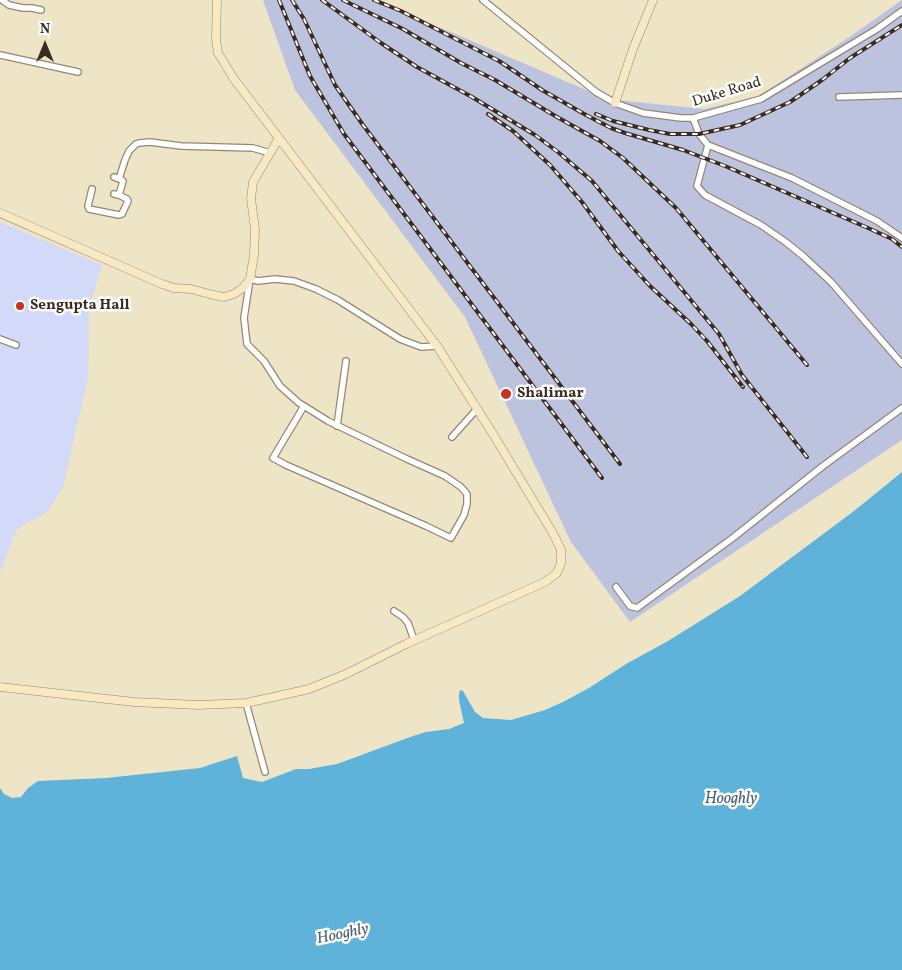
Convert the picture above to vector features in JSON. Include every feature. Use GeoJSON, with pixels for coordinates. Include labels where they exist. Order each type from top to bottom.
{"type":"FeatureCollection","features":[{"type":"Feature","properties":{"kind":"street"},"geometry":{"type":"LineString","coordinates":[[2,0],[9,5],[41,10]]}},
{"type":"Feature","properties":{"kind":"street"},"geometry":{"type":"LineString","coordinates":[[0,687],[134,702],[246,703],[309,689],[346,674],[414,640],[545,582],[558,573],[561,563],[561,550],[554,535],[437,346],[234,79],[218,53],[216,39],[217,0]]}},
{"type":"Feature","properties":{"kind":"street","name":"Duke Road"},"geometry":{"type":"LineString","coordinates":[[483,0],[596,92],[615,103],[643,113],[681,118],[693,118],[761,99],[877,29],[902,11]]}},
{"type":"Feature","properties":{"kind":"street"},"geometry":{"type":"LineString","coordinates":[[615,103],[653,0]]}},
{"type":"Feature","properties":{"kind":"street"},"geometry":{"type":"LineString","coordinates":[[0,55],[78,72]]}},
{"type":"Feature","properties":{"kind":"street"},"geometry":{"type":"LineString","coordinates":[[839,96],[902,95]]}},
{"type":"Feature","properties":{"kind":"street"},"geometry":{"type":"LineString","coordinates":[[693,118],[699,134],[708,145],[792,178],[877,221],[902,238]]}},
{"type":"Feature","properties":{"kind":"street"},"geometry":{"type":"LineString","coordinates":[[279,138],[253,182],[251,199],[255,229],[254,254],[244,318],[246,344],[264,361],[280,386],[304,406],[337,426],[445,476],[461,487],[467,494],[467,504],[464,514],[451,538],[273,458],[304,406]]}},
{"type":"Feature","properties":{"kind":"street"},"geometry":{"type":"LineString","coordinates":[[92,188],[89,209],[122,214],[128,201],[116,195],[123,182],[117,178],[127,156],[133,147],[139,143],[253,148],[270,153]]}},
{"type":"Feature","properties":{"kind":"street"},"geometry":{"type":"LineString","coordinates":[[708,145],[697,186],[705,195],[762,224],[788,243],[831,282],[902,364]]}},
{"type":"Feature","properties":{"kind":"street"},"geometry":{"type":"LineString","coordinates":[[0,213],[120,267],[174,288],[191,288],[224,297],[234,294],[250,280]]}},
{"type":"Feature","properties":{"kind":"street"},"geometry":{"type":"LineString","coordinates":[[250,280],[275,279],[294,281],[338,300],[400,339],[421,347],[437,346]]}},
{"type":"Feature","properties":{"kind":"street"},"geometry":{"type":"LineString","coordinates":[[0,339],[16,345]]}},
{"type":"Feature","properties":{"kind":"street"},"geometry":{"type":"LineString","coordinates":[[337,426],[346,361]]}},
{"type":"Feature","properties":{"kind":"street"},"geometry":{"type":"LineString","coordinates":[[616,587],[630,606],[637,608],[734,537],[823,466],[902,408]]}},
{"type":"Feature","properties":{"kind":"street"},"geometry":{"type":"LineString","coordinates":[[452,437],[477,409]]}},
{"type":"Feature","properties":{"kind":"street"},"geometry":{"type":"LineString","coordinates":[[394,611],[408,623],[414,640]]}},
{"type":"Feature","properties":{"kind":"street"},"geometry":{"type":"LineString","coordinates":[[246,703],[265,772]]}},
{"type":"Feature","properties":{"kind":"shaded area"},"geometry":{"type":"Polygon","coordinates":[[[263,0],[376,0],[607,99],[704,109],[759,96],[902,0],[902,440],[630,622],[571,542],[465,317],[295,90],[263,0]]]}},
{"type":"Feature","properties":{"kind":"shaded area"},"geometry":{"type":"Polygon","coordinates":[[[0,222],[102,265],[89,308],[88,377],[63,487],[48,511],[17,529],[0,572],[0,222]]]}},
{"type":"Feature","properties":{"kind":"water","name":"Hooghly"},"geometry":{"type":"Polygon","coordinates":[[[902,472],[902,970],[0,970],[0,788],[4,794],[12,798],[21,797],[28,788],[38,781],[106,778],[200,768],[237,756],[243,778],[262,782],[296,769],[309,769],[337,764],[413,736],[449,729],[464,723],[459,700],[460,690],[463,691],[475,712],[483,718],[511,720],[545,710],[589,688],[740,596],[854,511],[902,472]]]}},
{"type":"Feature","properties":{"kind":"railway"},"geometry":{"type":"LineString","coordinates":[[279,0],[310,76],[344,134],[602,478]]}},
{"type":"Feature","properties":{"kind":"railway"},"geometry":{"type":"LineString","coordinates":[[292,0],[304,19],[335,85],[363,125],[620,464]]}},
{"type":"Feature","properties":{"kind":"railway"},"geometry":{"type":"LineString","coordinates":[[322,0],[417,67],[535,135],[592,181],[719,334],[742,375],[807,457]]}},
{"type":"Feature","properties":{"kind":"railway"},"geometry":{"type":"LineString","coordinates":[[343,0],[403,29],[461,63],[495,80],[600,141],[623,158],[676,208],[807,365]]}},
{"type":"Feature","properties":{"kind":"railway"},"geometry":{"type":"LineString","coordinates":[[374,0],[401,11],[499,61],[542,90],[611,128],[683,150],[725,166],[868,228],[892,239],[902,247]]}},
{"type":"Feature","properties":{"kind":"railway"},"geometry":{"type":"LineString","coordinates":[[596,114],[613,121],[670,134],[699,134],[740,125],[790,102],[850,58],[902,25]]}},
{"type":"Feature","properties":{"kind":"railway"},"geometry":{"type":"LineString","coordinates":[[488,114],[513,131],[550,165],[582,202],[618,251],[650,286],[707,341],[743,387]]}},
{"type":"Feature","properties":{"kind":"place","name":"Sengupta Hall"},"geometry":{"type":"Point","coordinates":[20,306]}},
{"type":"Feature","properties":{"kind":"place","name":"Shalimar"},"geometry":{"type":"Point","coordinates":[506,394]}}]}
